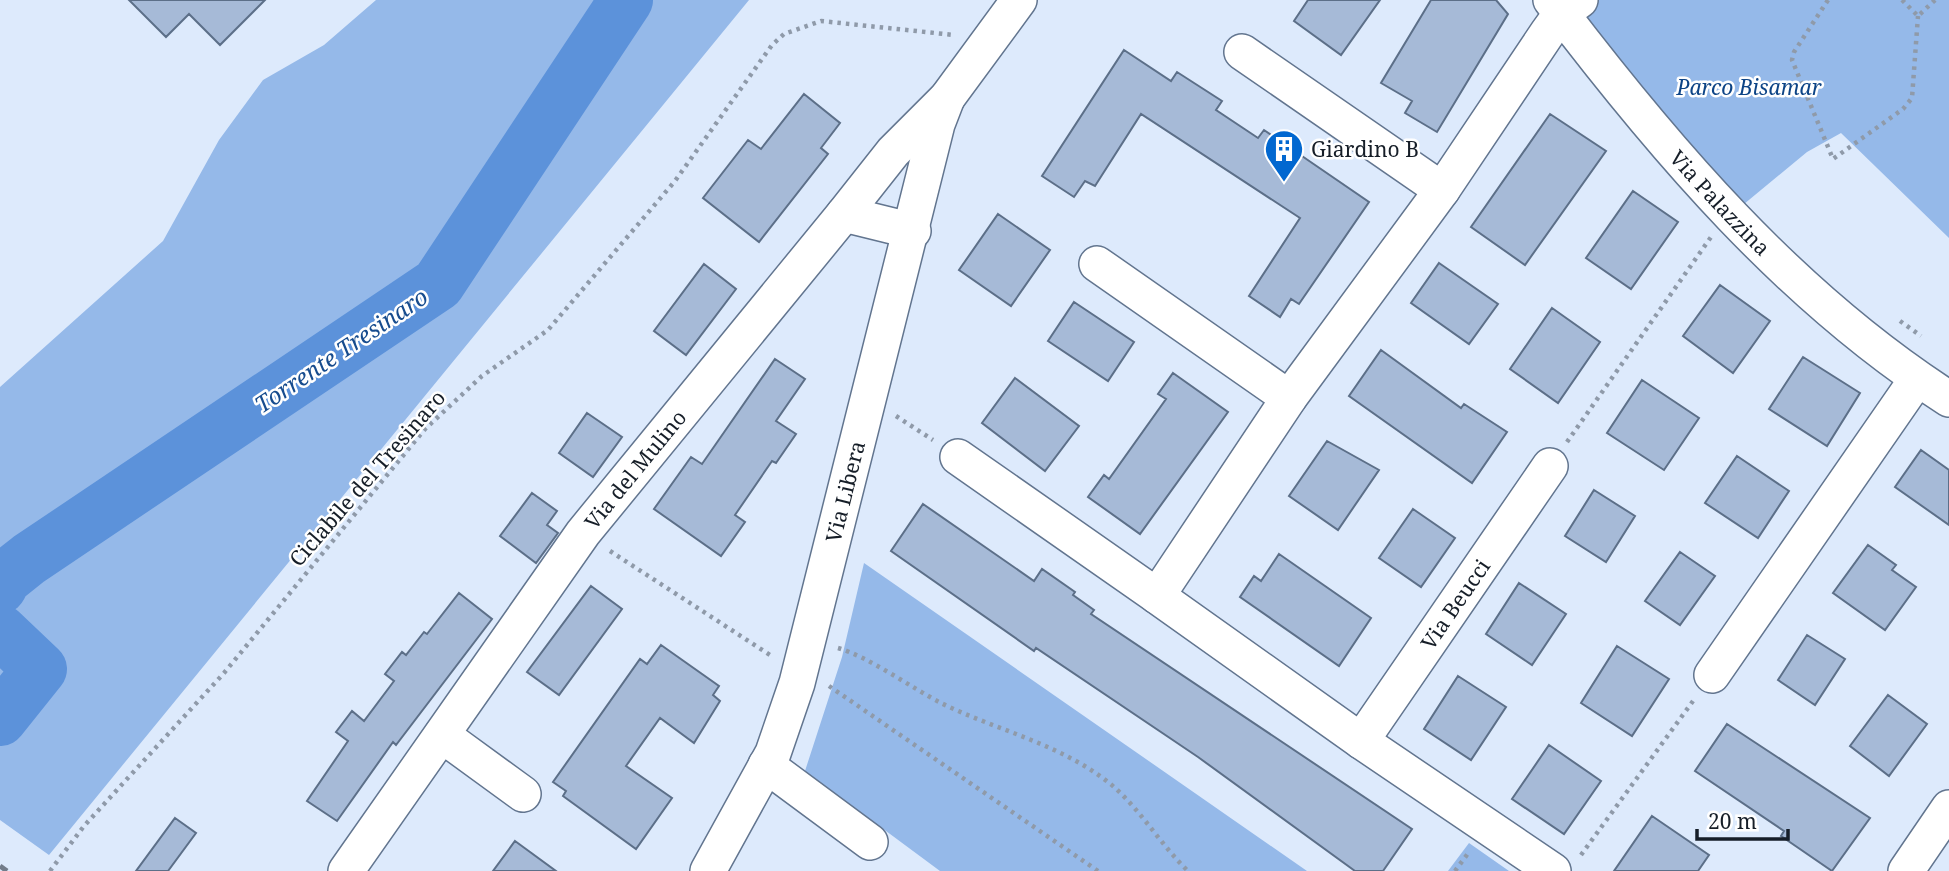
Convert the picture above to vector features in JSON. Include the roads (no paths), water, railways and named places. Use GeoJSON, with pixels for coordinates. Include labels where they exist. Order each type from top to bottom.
{"type":"FeatureCollection","features":[{"type":"Feature","properties":{"kind":"street","name":"Via del Mulino"},"geometry":{"type":"LineString","coordinates":[[346,871],[583,533],[893,152],[947,98],[1019,0]]}},
{"type":"Feature","properties":{"kind":"street"},"geometry":{"type":"LineString","coordinates":[[1157,596],[1289,398],[1442,190],[1564,5]]}},
{"type":"Feature","properties":{"kind":"street","name":"Via Palazzina"},"geometry":{"type":"LineString","coordinates":[[1564,5],[1623,94],[1729,212],[1802,285],[1917,379],[1949,399]]}},
{"type":"Feature","properties":{"kind":"street"},"geometry":{"type":"LineString","coordinates":[[1242,52],[1442,190]]}},
{"type":"Feature","properties":{"kind":"street","name":"Via Libera"},"geometry":{"type":"LineString","coordinates":[[708,871],[732,832],[766,765],[797,683],[913,231],[937,124],[947,98]]}},
{"type":"Feature","properties":{"kind":"street"},"geometry":{"type":"LineString","coordinates":[[844,214],[913,231]]}},
{"type":"Feature","properties":{"kind":"street"},"geometry":{"type":"LineString","coordinates":[[1097,264],[1289,398]]}},
{"type":"Feature","properties":{"kind":"street"},"geometry":{"type":"LineString","coordinates":[[1712,675],[1917,379]]}},
{"type":"Feature","properties":{"kind":"street"},"geometry":{"type":"LineString","coordinates":[[958,457],[1361,741],[1565,866]]}},
{"type":"Feature","properties":{"kind":"street","name":"Via Beucci"},"geometry":{"type":"LineString","coordinates":[[1361,741],[1550,466]]}},
{"type":"Feature","properties":{"kind":"street"},"geometry":{"type":"LineString","coordinates":[[442,734],[523,794]]}},
{"type":"Feature","properties":{"kind":"street"},"geometry":{"type":"LineString","coordinates":[[766,765],[870,842]]}},
{"type":"Feature","properties":{"kind":"street"},"geometry":{"type":"LineString","coordinates":[[1906,871],[1949,807]]}},
{"type":"Feature","properties":{"kind":"waterway","name":"Torrente Tresinaro"},"geometry":{"type":"LineString","coordinates":[[0,587],[4,579],[29,559],[438,284],[626,0]]}},
{"type":"Feature","properties":{"kind":"waterway","name":"Torrente Tresinaro"},"geometry":{"type":"LineString","coordinates":[[0,631],[40,669],[0,719]]}},
{"type":"Feature","properties":{"kind":"railway"},"geometry":{"type":"LineString","coordinates":[[0,866],[7,871]]}},
{"type":"Feature","properties":{"kind":"place","name":"Giardino B"},"geometry":{"type":"Point","coordinates":[1284,183]}},
{"type":"Feature","properties":{"kind":"park label","name":"Parco Bisamar"},"geometry":{"type":"Point","coordinates":[1749,87]}}]}
